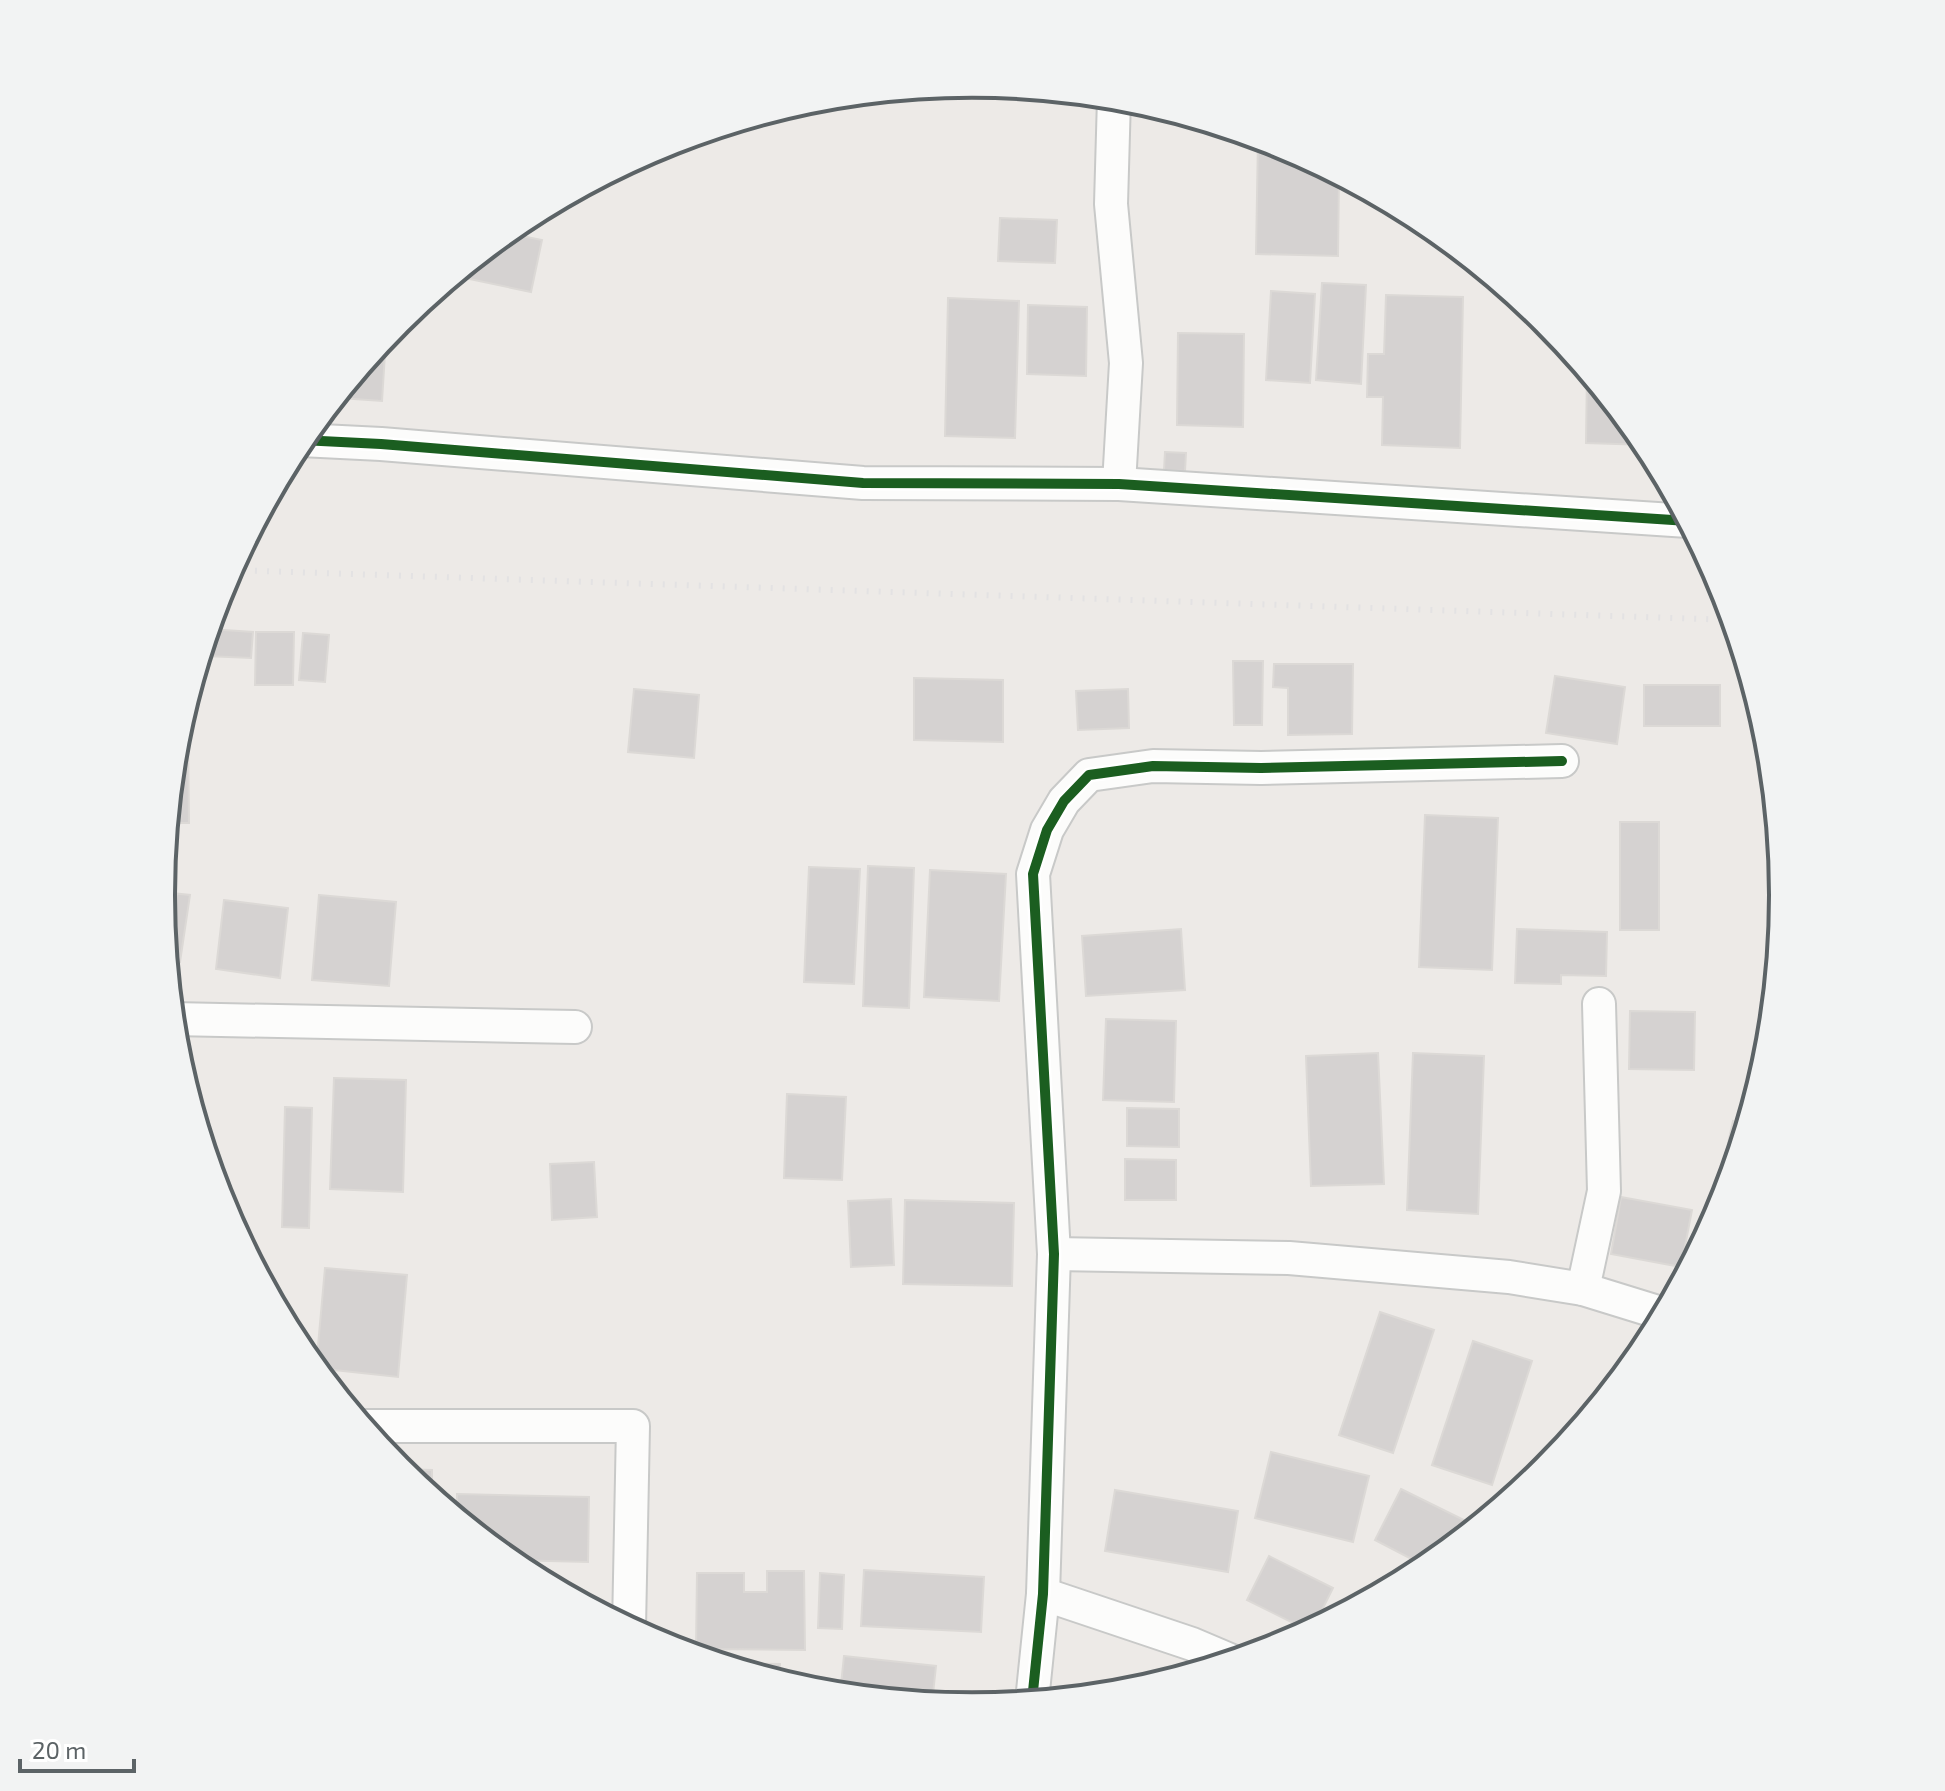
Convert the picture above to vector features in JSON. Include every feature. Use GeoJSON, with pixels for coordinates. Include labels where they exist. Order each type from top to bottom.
{"type":"FeatureCollection","features":[{"type":"Feature","properties":{"kind":"street"},"geometry":{"type":"LineString","coordinates":[[1114,111],[1111,204],[1126,363],[1119,484]]}},
{"type":"Feature","properties":{"kind":"street"},"geometry":{"type":"LineString","coordinates":[[317,441],[863,483],[1119,484],[1676,520]]}},
{"type":"Feature","properties":{"kind":"street"},"geometry":{"type":"LineString","coordinates":[[1033,1690],[1043,1594],[1054,1254],[1033,874],[1047,830],[1064,801],[1089,775],[1153,766],[1261,768],[1562,761]]}},
{"type":"Feature","properties":{"kind":"street"},"geometry":{"type":"LineString","coordinates":[[1583,1289],[1604,1191],[1599,1004]]}},
{"type":"Feature","properties":{"kind":"street"},"geometry":{"type":"LineString","coordinates":[[185,1019],[575,1027]]}},
{"type":"Feature","properties":{"kind":"street"},"geometry":{"type":"LineString","coordinates":[[1054,1254],[1289,1258],[1509,1277],[1583,1289],[1653,1311]]}},
{"type":"Feature","properties":{"kind":"street"},"geometry":{"type":"LineString","coordinates":[[378,1426],[633,1426],[629,1615]]}},
{"type":"Feature","properties":{"kind":"street"},"geometry":{"type":"LineString","coordinates":[[1043,1594],[1217,1655]]}},
{"type":"Feature","properties":{"kind":"building"},"geometry":{"type":"Polygon","coordinates":[[[1258,151],[1339,188],[1338,256],[1256,254],[1258,151]]]}},
{"type":"Feature","properties":{"kind":"building"},"geometry":{"type":"Polygon","coordinates":[[[1000,218],[1057,220],[1055,263],[998,261],[1000,218]]]}},
{"type":"Feature","properties":{"kind":"building"},"geometry":{"type":"Polygon","coordinates":[[[523,236],[542,240],[531,292],[468,279],[523,236]]]}},
{"type":"Feature","properties":{"kind":"building"},"geometry":{"type":"Polygon","coordinates":[[[1322,283],[1366,285],[1361,384],[1316,380],[1322,283]]]}},
{"type":"Feature","properties":{"kind":"building"},"geometry":{"type":"Polygon","coordinates":[[[1271,291],[1315,294],[1310,383],[1266,380],[1271,291]]]}},
{"type":"Feature","properties":{"kind":"building"},"geometry":{"type":"Polygon","coordinates":[[[1386,295],[1463,297],[1460,448],[1382,445],[1383,397],[1367,397],[1368,354],[1384,354],[1386,295]]]}},
{"type":"Feature","properties":{"kind":"building"},"geometry":{"type":"Polygon","coordinates":[[[948,298],[1019,301],[1015,438],[945,436],[948,298]]]}},
{"type":"Feature","properties":{"kind":"building"},"geometry":{"type":"Polygon","coordinates":[[[1028,305],[1087,307],[1086,376],[1027,374],[1028,305]]]}},
{"type":"Feature","properties":{"kind":"building"},"geometry":{"type":"Polygon","coordinates":[[[1178,333],[1244,334],[1243,427],[1177,425],[1178,333]]]}},
{"type":"Feature","properties":{"kind":"building"},"geometry":{"type":"Polygon","coordinates":[[[385,358],[382,401],[349,399],[385,358]]]}},
{"type":"Feature","properties":{"kind":"building"},"geometry":{"type":"Polygon","coordinates":[[[1587,388],[1630,444],[1586,443],[1587,388]]]}},
{"type":"Feature","properties":{"kind":"building"},"geometry":{"type":"Polygon","coordinates":[[[1165,452],[1186,453],[1185,471],[1164,470],[1165,452]]]}},
{"type":"Feature","properties":{"kind":"building"},"geometry":{"type":"Polygon","coordinates":[[[221,630],[253,632],[251,658],[212,656],[221,630]]]}},
{"type":"Feature","properties":{"kind":"building"},"geometry":{"type":"Polygon","coordinates":[[[256,632],[294,632],[293,685],[255,685],[256,632]]]}},
{"type":"Feature","properties":{"kind":"building"},"geometry":{"type":"Polygon","coordinates":[[[303,633],[329,635],[325,682],[299,680],[303,633]]]}},
{"type":"Feature","properties":{"kind":"building"},"geometry":{"type":"Polygon","coordinates":[[[1233,661],[1263,661],[1262,725],[1234,725],[1233,661]]]}},
{"type":"Feature","properties":{"kind":"building"},"geometry":{"type":"Polygon","coordinates":[[[1274,664],[1353,664],[1352,734],[1288,735],[1288,688],[1273,687],[1274,664]]]}},
{"type":"Feature","properties":{"kind":"building"},"geometry":{"type":"Polygon","coordinates":[[[1555,676],[1625,687],[1617,744],[1546,733],[1555,676]]]}},
{"type":"Feature","properties":{"kind":"building"},"geometry":{"type":"Polygon","coordinates":[[[914,678],[1003,680],[1003,742],[914,740],[914,678]]]}},
{"type":"Feature","properties":{"kind":"building"},"geometry":{"type":"Polygon","coordinates":[[[1644,685],[1720,685],[1720,726],[1644,726],[1644,685]]]}},
{"type":"Feature","properties":{"kind":"building"},"geometry":{"type":"Polygon","coordinates":[[[634,689],[699,695],[694,758],[628,752],[634,689]]]}},
{"type":"Feature","properties":{"kind":"building"},"geometry":{"type":"Polygon","coordinates":[[[1128,689],[1129,728],[1078,730],[1076,691],[1128,689]]]}},
{"type":"Feature","properties":{"kind":"building"},"geometry":{"type":"Polygon","coordinates":[[[188,752],[189,823],[179,823],[188,752]]]}},
{"type":"Feature","properties":{"kind":"building"},"geometry":{"type":"Polygon","coordinates":[[[1425,815],[1498,818],[1492,970],[1419,967],[1425,815]]]}},
{"type":"Feature","properties":{"kind":"building"},"geometry":{"type":"Polygon","coordinates":[[[1620,822],[1659,822],[1659,930],[1620,930],[1620,822]]]}},
{"type":"Feature","properties":{"kind":"building"},"geometry":{"type":"Polygon","coordinates":[[[868,866],[914,868],[909,1008],[863,1006],[868,866]]]}},
{"type":"Feature","properties":{"kind":"building"},"geometry":{"type":"Polygon","coordinates":[[[809,867],[860,869],[854,984],[804,982],[809,867]]]}},
{"type":"Feature","properties":{"kind":"building"},"geometry":{"type":"Polygon","coordinates":[[[930,870],[1006,874],[999,1001],[924,997],[930,870]]]}},
{"type":"Feature","properties":{"kind":"building"},"geometry":{"type":"Polygon","coordinates":[[[175,893],[190,895],[180,962],[177,948],[175,893]]]}},
{"type":"Feature","properties":{"kind":"building"},"geometry":{"type":"Polygon","coordinates":[[[319,895],[396,902],[389,986],[312,980],[319,895]]]}},
{"type":"Feature","properties":{"kind":"building"},"geometry":{"type":"Polygon","coordinates":[[[224,900],[288,908],[280,978],[216,969],[224,900]]]}},
{"type":"Feature","properties":{"kind":"building"},"geometry":{"type":"Polygon","coordinates":[[[1181,929],[1185,990],[1086,996],[1082,936],[1181,929]]]}},
{"type":"Feature","properties":{"kind":"building"},"geometry":{"type":"Polygon","coordinates":[[[1517,929],[1607,932],[1606,976],[1561,975],[1561,984],[1515,983],[1517,929]]]}},
{"type":"Feature","properties":{"kind":"building"},"geometry":{"type":"Polygon","coordinates":[[[1630,1011],[1695,1012],[1694,1070],[1629,1069],[1630,1011]]]}},
{"type":"Feature","properties":{"kind":"building"},"geometry":{"type":"Polygon","coordinates":[[[1106,1019],[1176,1021],[1174,1102],[1103,1100],[1106,1019]]]}},
{"type":"Feature","properties":{"kind":"building"},"geometry":{"type":"Polygon","coordinates":[[[1378,1053],[1384,1184],[1311,1186],[1306,1056],[1378,1053]]]}},
{"type":"Feature","properties":{"kind":"building"},"geometry":{"type":"Polygon","coordinates":[[[1413,1053],[1484,1056],[1478,1214],[1407,1210],[1413,1053]]]}},
{"type":"Feature","properties":{"kind":"building"},"geometry":{"type":"Polygon","coordinates":[[[334,1078],[406,1080],[403,1192],[330,1189],[334,1078]]]}},
{"type":"Feature","properties":{"kind":"building"},"geometry":{"type":"Polygon","coordinates":[[[787,1094],[846,1097],[842,1180],[784,1178],[787,1094]]]}},
{"type":"Feature","properties":{"kind":"building"},"geometry":{"type":"Polygon","coordinates":[[[285,1107],[312,1108],[309,1228],[282,1227],[285,1107]]]}},
{"type":"Feature","properties":{"kind":"building"},"geometry":{"type":"Polygon","coordinates":[[[1127,1108],[1179,1109],[1179,1147],[1127,1146],[1127,1108]]]}},
{"type":"Feature","properties":{"kind":"building"},"geometry":{"type":"Polygon","coordinates":[[[1733,1121],[1737,1122],[1723,1164],[1733,1121]]]}},
{"type":"Feature","properties":{"kind":"building"},"geometry":{"type":"Polygon","coordinates":[[[1125,1159],[1176,1160],[1176,1200],[1125,1200],[1125,1159]]]}},
{"type":"Feature","properties":{"kind":"building"},"geometry":{"type":"Polygon","coordinates":[[[594,1162],[597,1217],[552,1220],[550,1164],[594,1162]]]}},
{"type":"Feature","properties":{"kind":"building"},"geometry":{"type":"Polygon","coordinates":[[[1621,1197],[1692,1210],[1683,1258],[1678,1266],[1611,1254],[1621,1197]]]}},
{"type":"Feature","properties":{"kind":"building"},"geometry":{"type":"Polygon","coordinates":[[[891,1199],[894,1265],[851,1267],[848,1201],[891,1199]]]}},
{"type":"Feature","properties":{"kind":"building"},"geometry":{"type":"Polygon","coordinates":[[[905,1200],[1014,1203],[1012,1286],[903,1284],[905,1200]]]}},
{"type":"Feature","properties":{"kind":"building"},"geometry":{"type":"Polygon","coordinates":[[[325,1268],[407,1275],[398,1377],[332,1370],[318,1351],[325,1268]]]}},
{"type":"Feature","properties":{"kind":"building"},"geometry":{"type":"Polygon","coordinates":[[[1380,1312],[1434,1330],[1393,1453],[1339,1435],[1380,1312]]]}},
{"type":"Feature","properties":{"kind":"building"},"geometry":{"type":"Polygon","coordinates":[[[1473,1341],[1532,1361],[1492,1485],[1432,1465],[1473,1341]]]}},
{"type":"Feature","properties":{"kind":"building"},"geometry":{"type":"Polygon","coordinates":[[[1271,1452],[1369,1476],[1353,1542],[1255,1518],[1271,1452]]]}},
{"type":"Feature","properties":{"kind":"building"},"geometry":{"type":"Polygon","coordinates":[[[420,1470],[432,1470],[432,1481],[420,1470]]]}},
{"type":"Feature","properties":{"kind":"building"},"geometry":{"type":"Polygon","coordinates":[[[1401,1489],[1466,1521],[1414,1560],[1375,1540],[1401,1489]]]}},
{"type":"Feature","properties":{"kind":"building"},"geometry":{"type":"Polygon","coordinates":[[[1115,1490],[1238,1511],[1228,1572],[1105,1551],[1115,1490]]]}},
{"type":"Feature","properties":{"kind":"building"},"geometry":{"type":"Polygon","coordinates":[[[457,1494],[589,1497],[588,1562],[532,1561],[457,1503],[457,1494]]]}},
{"type":"Feature","properties":{"kind":"building"},"geometry":{"type":"Polygon","coordinates":[[[1269,1556],[1333,1588],[1320,1613],[1295,1624],[1247,1600],[1269,1556]]]}},
{"type":"Feature","properties":{"kind":"building"},"geometry":{"type":"Polygon","coordinates":[[[864,1570],[984,1577],[981,1632],[861,1626],[864,1570]]]}},
{"type":"Feature","properties":{"kind":"building"},"geometry":{"type":"Polygon","coordinates":[[[767,1571],[804,1571],[805,1650],[711,1649],[696,1643],[697,1573],[744,1573],[744,1592],[767,1592],[767,1571]]]}},
{"type":"Feature","properties":{"kind":"building"},"geometry":{"type":"Polygon","coordinates":[[[820,1573],[844,1575],[842,1629],[818,1628],[820,1573]]]}},
{"type":"Feature","properties":{"kind":"building"},"geometry":{"type":"Polygon","coordinates":[[[844,1656],[936,1666],[933,1692],[841,1682],[844,1656]]]}},
{"type":"Feature","properties":{"kind":"building"},"geometry":{"type":"Polygon","coordinates":[[[758,1664],[780,1664],[780,1669],[758,1664]]]}},
{"type":"Feature","properties":{"kind":"railway"},"geometry":{"type":"LineString","coordinates":[[245,570],[1720,620]]}},
{"type":"Feature","properties":{"kind":"cycle path"},"geometry":{"type":"LineString","coordinates":[[317,441],[863,483],[1119,484],[1676,520]]}},
{"type":"Feature","properties":{"kind":"cycle path"},"geometry":{"type":"LineString","coordinates":[[1033,1690],[1043,1594],[1054,1254],[1033,874],[1047,830],[1064,801],[1089,775],[1153,766],[1261,768],[1562,761]]}}]}
